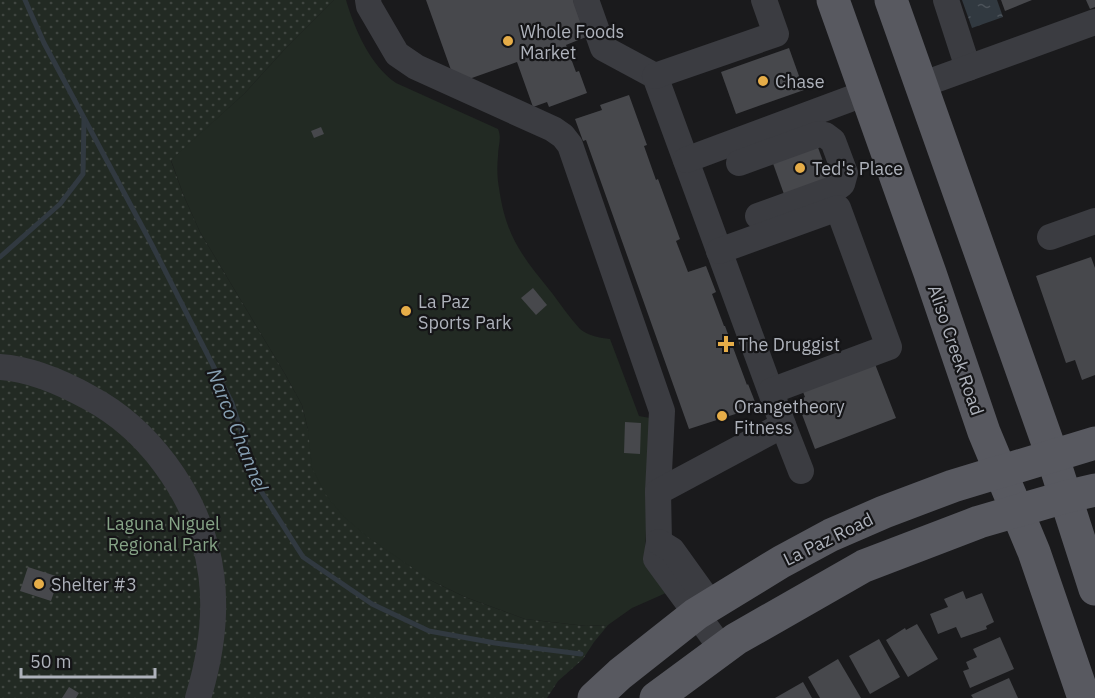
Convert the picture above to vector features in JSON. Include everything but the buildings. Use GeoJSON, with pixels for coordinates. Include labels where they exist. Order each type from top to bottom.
{"type":"FeatureCollection","features":[{"type":"Feature","properties":{"kind":"main road","name":"Aliso Creek Road"},"geometry":{"type":"LineString","coordinates":[[833,0],[984,432],[1034,552],[1084,698]]}},
{"type":"Feature","properties":{"kind":"main road"},"geometry":{"type":"LineString","coordinates":[[891,0],[1052,455],[1080,493],[1095,589]]}},
{"type":"Feature","properties":{"kind":"main road","name":"La Paz Road"},"geometry":{"type":"LineString","coordinates":[[594,698],[629,667],[704,609],[781,562],[831,535],[953,486],[1095,443]]}},
{"type":"Feature","properties":{"kind":"main road"},"geometry":{"type":"LineString","coordinates":[[656,698],[729,644],[864,566],[979,522],[1080,493]]}},
{"type":"Feature","properties":{"kind":"lane"},"geometry":{"type":"LineString","coordinates":[[368,0],[369,6],[397,54],[416,67],[553,129],[570,145],[662,411],[658,542],[672,550],[704,609],[729,644]]}},
{"type":"Feature","properties":{"kind":"lane"},"geometry":{"type":"LineString","coordinates":[[586,0],[603,48],[655,76],[801,471]]}},
{"type":"Feature","properties":{"kind":"lane"},"geometry":{"type":"LineString","coordinates":[[655,76],[776,34],[764,0]]}},
{"type":"Feature","properties":{"kind":"lane"},"geometry":{"type":"LineString","coordinates":[[946,0],[968,68]]}},
{"type":"Feature","properties":{"kind":"lane"},"geometry":{"type":"LineString","coordinates":[[921,85],[1095,22]]}},
{"type":"Feature","properties":{"kind":"lane"},"geometry":{"type":"LineString","coordinates":[[686,160],[866,93]]}},
{"type":"Feature","properties":{"kind":"lane"},"geometry":{"type":"LineString","coordinates":[[739,163],[819,134],[833,141],[845,173],[842,184],[838,187],[758,216]]}},
{"type":"Feature","properties":{"kind":"lane"},"geometry":{"type":"LineString","coordinates":[[719,251],[838,208],[889,347],[771,391]]}},
{"type":"Feature","properties":{"kind":"lane"},"geometry":{"type":"LineString","coordinates":[[1050,237],[1095,221]]}},
{"type":"Feature","properties":{"kind":"lane"},"geometry":{"type":"LineString","coordinates":[[0,367],[27,371],[73,388],[111,410],[126,421],[151,447],[185,495],[205,542],[214,610],[207,664],[198,698]]}},
{"type":"Feature","properties":{"kind":"lane"},"geometry":{"type":"LineString","coordinates":[[658,492],[783,425]]}},
{"type":"Feature","properties":{"kind":"green space","name":"Laguna Niguel Regional Park"},"geometry":{"type":"Polygon","coordinates":[[[0,0],[334,0],[245,93],[171,161],[200,232],[302,405],[308,430],[430,580],[465,597],[525,619],[586,626],[608,625],[583,659],[558,681],[547,698],[0,698],[0,0]]]}},
{"type":"Feature","properties":{"kind":"green space","name":"La Paz Sports Park"},"geometry":{"type":"Polygon","coordinates":[[[334,0],[346,0],[354,23],[371,57],[378,67],[396,83],[498,129],[500,139],[497,168],[499,188],[506,220],[517,245],[532,268],[580,329],[595,336],[610,339],[639,416],[650,418],[645,559],[666,593],[632,608],[608,625],[586,626],[525,619],[465,597],[430,580],[369,538],[344,517],[326,495],[312,468],[308,430],[302,405],[200,232],[183,194],[171,160],[245,93],[334,0]]]}},
{"type":"Feature","properties":{"kind":"water"},"geometry":{"type":"Polygon","coordinates":[[[962,0],[997,0],[1003,17],[972,28],[962,0]]]}},
{"type":"Feature","properties":{"kind":"waterway","name":"Narco Channel"},"geometry":{"type":"LineString","coordinates":[[25,0],[44,43],[152,245],[232,403],[261,491],[303,557],[372,604],[429,631],[495,643],[581,654]]}},
{"type":"Feature","properties":{"kind":"waterway"},"geometry":{"type":"LineString","coordinates":[[0,257],[60,204],[83,174],[84,119]]}},
{"type":"Feature","properties":{"kind":"place","name":"Whole Foods Market"},"geometry":{"type":"Point","coordinates":[508,41]}},
{"type":"Feature","properties":{"kind":"place","name":"Chase"},"geometry":{"type":"Point","coordinates":[763,81]}},
{"type":"Feature","properties":{"kind":"place","name":"Ted's Place"},"geometry":{"type":"Point","coordinates":[800,168]}},
{"type":"Feature","properties":{"kind":"place","name":"La Paz Sports Park"},"geometry":{"type":"Point","coordinates":[406,311]}},
{"type":"Feature","properties":{"kind":"place","name":"The Druggist"},"geometry":{"type":"Point","coordinates":[726,344]}},
{"type":"Feature","properties":{"kind":"place","name":"Orangetheory Fitness"},"geometry":{"type":"Point","coordinates":[722,416]}},
{"type":"Feature","properties":{"kind":"place","name":"Shelter #3"},"geometry":{"type":"Point","coordinates":[39,584]}}]}
